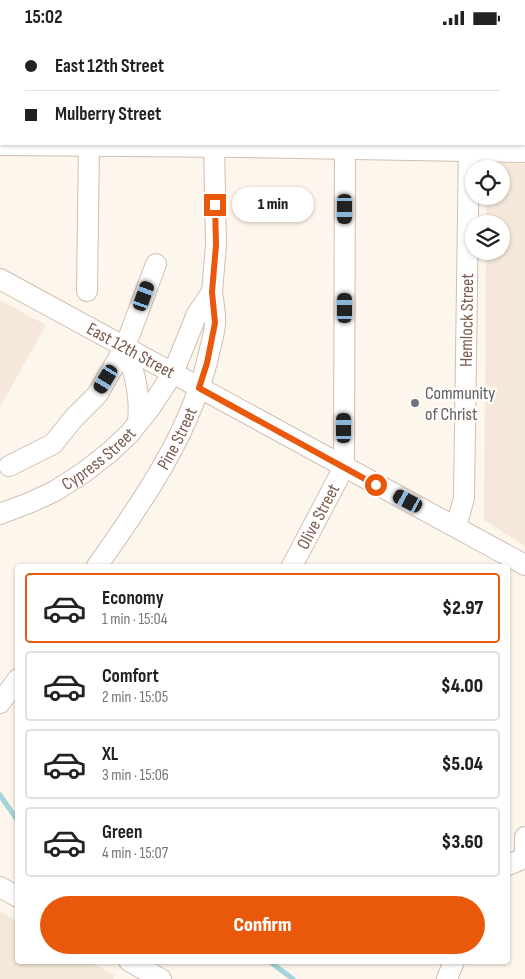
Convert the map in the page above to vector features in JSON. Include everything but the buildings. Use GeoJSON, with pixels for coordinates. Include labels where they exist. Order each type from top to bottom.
{"type":"FeatureCollection","features":[{"type":"Feature","properties":{"kind":"street"},"geometry":{"type":"LineString","coordinates":[[0,145],[469,147],[525,153]]}},
{"type":"Feature","properties":{"kind":"street"},"geometry":{"type":"LineString","coordinates":[[87,291],[89,145]]}},
{"type":"Feature","properties":{"kind":"street","name":"Pine Street"},"geometry":{"type":"LineString","coordinates":[[98,564],[131,519],[163,466],[199,388],[207,363],[215,323],[212,292],[216,245],[214,145]]}},
{"type":"Feature","properties":{"kind":"street"},"geometry":{"type":"LineString","coordinates":[[344,467],[345,146]]}},
{"type":"Feature","properties":{"kind":"street","name":"Hemlock Street"},"geometry":{"type":"LineString","coordinates":[[456,527],[464,498],[469,147]]}},
{"type":"Feature","properties":{"kind":"street"},"geometry":{"type":"LineString","coordinates":[[9,467],[53,444],[96,395],[125,347],[156,264]]}},
{"type":"Feature","properties":{"kind":"street","name":"East 12th Street"},"geometry":{"type":"LineString","coordinates":[[0,279],[525,565]]}},
{"type":"Feature","properties":{"kind":"street","name":"Cypress Street"},"geometry":{"type":"LineString","coordinates":[[0,514],[55,491],[76,478],[110,452],[138,423],[173,373],[197,314],[212,292]]}},
{"type":"Feature","properties":{"kind":"street"},"geometry":{"type":"LineString","coordinates":[[125,347],[138,388],[140,404],[138,423]]}},
{"type":"Feature","properties":{"kind":"street","name":"Olive Street"},"geometry":{"type":"LineString","coordinates":[[293,564],[344,467]]}},
{"type":"Feature","properties":{"kind":"street"},"geometry":{"type":"LineString","coordinates":[[0,703],[15,683]]}},
{"type":"Feature","properties":{"kind":"street"},"geometry":{"type":"LineString","coordinates":[[510,864],[525,858],[525,837]]}},
{"type":"Feature","properties":{"kind":"street"},"geometry":{"type":"LineString","coordinates":[[0,887],[15,895]]}},
{"type":"Feature","properties":{"kind":"street"},"geometry":{"type":"LineString","coordinates":[[448,979],[453,964]]}},
{"type":"Feature","properties":{"kind":"street"},"geometry":{"type":"LineString","coordinates":[[129,967],[161,979]]}},
{"type":"Feature","properties":{"kind":"shaded area"},"geometry":{"type":"Polygon","coordinates":[[[510,163],[525,164],[525,546],[484,520],[486,260],[510,260],[510,215],[486,215],[486,205],[510,205],[510,163]]]}},
{"type":"Feature","properties":{"kind":"shaded area"},"geometry":{"type":"Polygon","coordinates":[[[0,300],[46,325],[0,407],[0,300]]]}},
{"type":"Feature","properties":{"kind":"shaded area"},"geometry":{"type":"Polygon","coordinates":[[[0,911],[15,920],[15,964],[94,964],[114,975],[113,979],[0,979],[0,911]]]}},
{"type":"Feature","properties":{"kind":"waterway"},"geometry":{"type":"LineString","coordinates":[[0,795],[15,817]]}},
{"type":"Feature","properties":{"kind":"waterway"},"geometry":{"type":"LineString","coordinates":[[273,964],[293,979]]}},
{"type":"Feature","properties":{"kind":"place","name":"Community of Christ"},"geometry":{"type":"Point","coordinates":[415,403]}},
{"type":"Feature","properties":{"kind":"route"},"geometry":{"type":"LineString","coordinates":[[215,205],[216,245],[212,292],[215,323],[207,363],[199,388],[376,485]]}}]}
